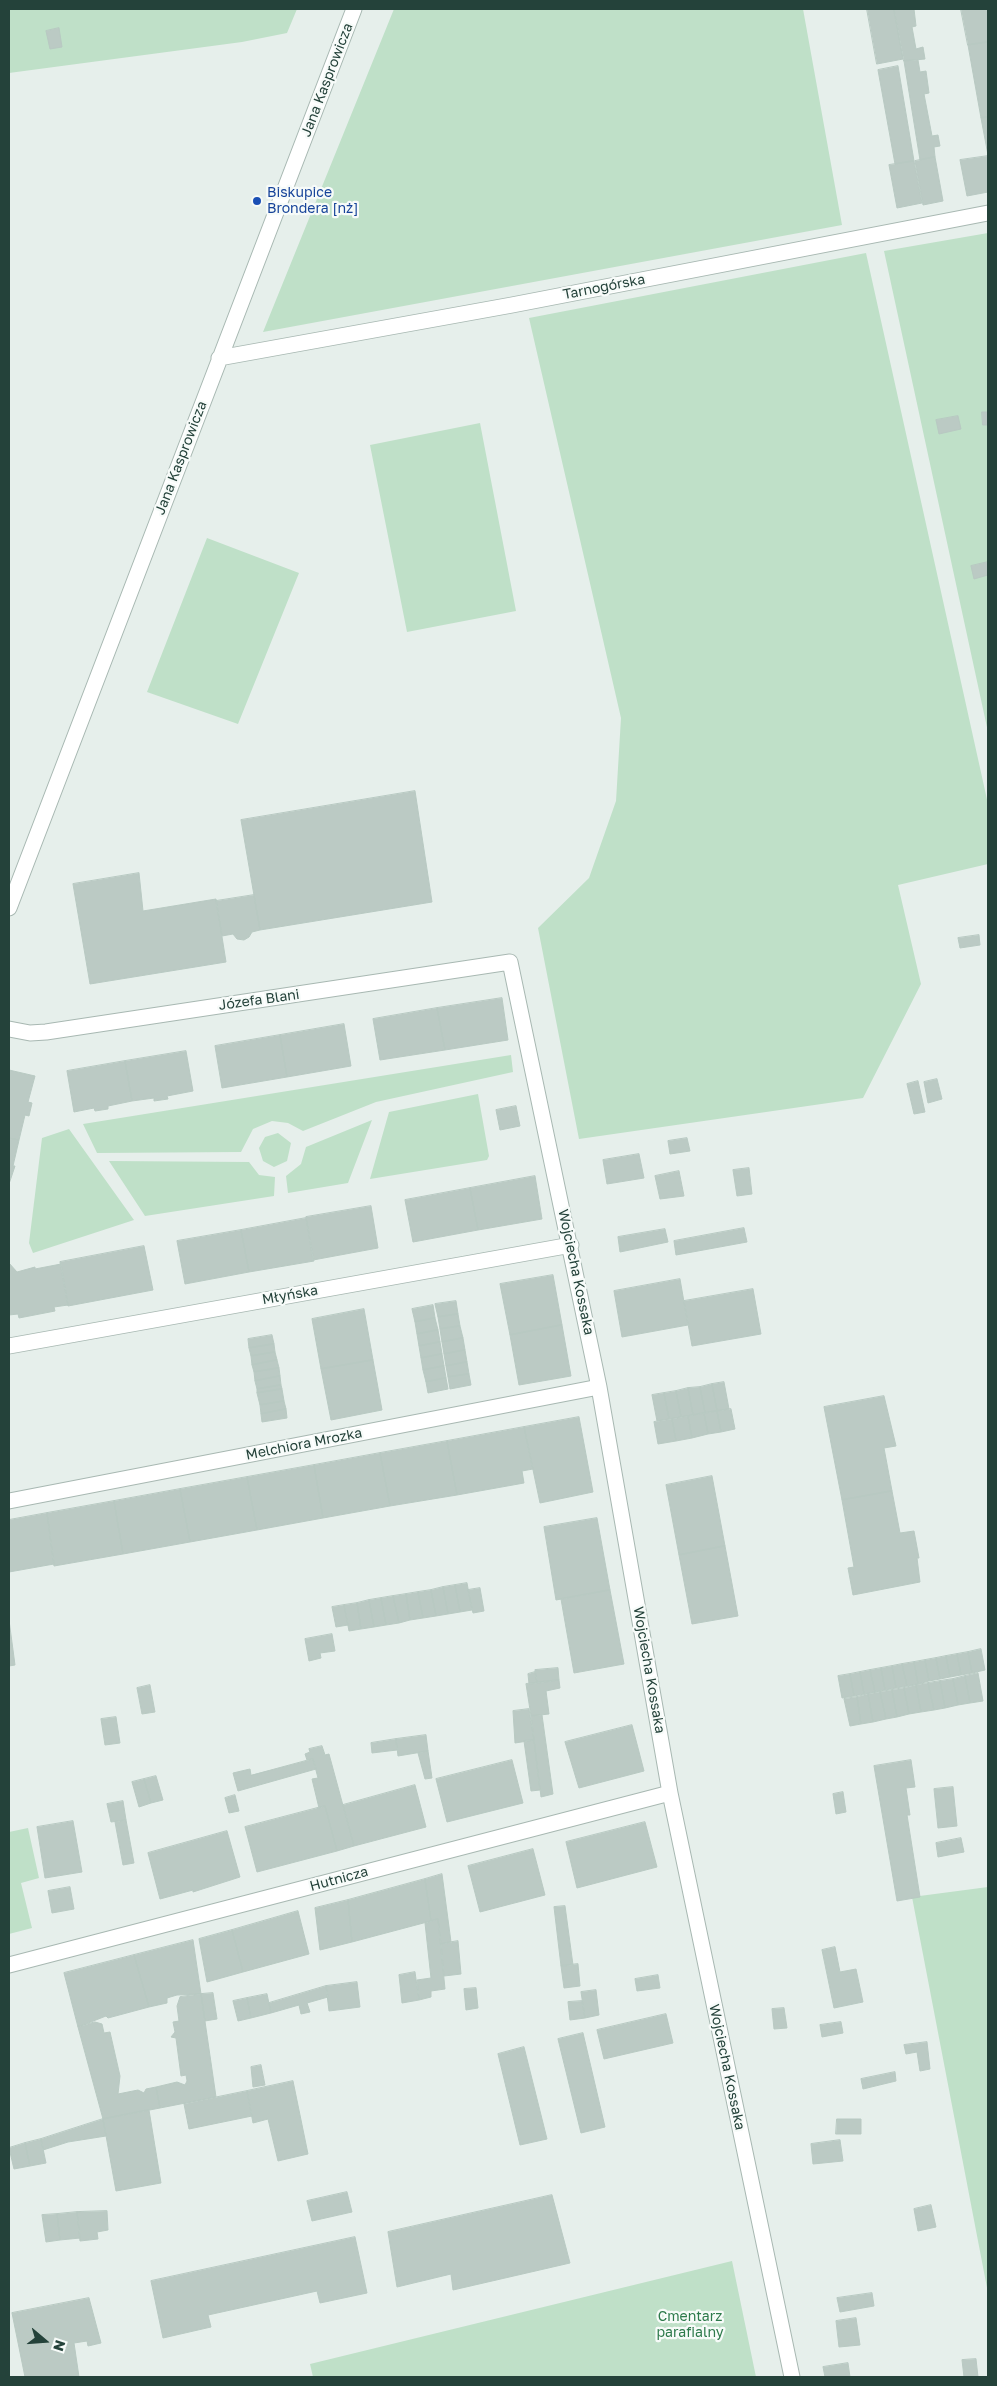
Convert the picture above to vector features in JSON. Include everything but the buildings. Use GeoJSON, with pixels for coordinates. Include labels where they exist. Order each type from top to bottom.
{"type":"FeatureCollection","features":[{"type":"Feature","properties":{"kind":"street","name":"Jana Kasprowicza"},"geometry":{"type":"LineString","coordinates":[[9,908],[354,9]]}},
{"type":"Feature","properties":{"kind":"street","name":"Tarnogórska"},"geometry":{"type":"LineString","coordinates":[[220,358],[493,308],[988,213]]}},
{"type":"Feature","properties":{"kind":"street","name":"Józefa Blani"},"geometry":{"type":"LineString","coordinates":[[9,1029],[30,1033],[46,1032],[510,962]]}},
{"type":"Feature","properties":{"kind":"street","name":"Wojciecha Kossaka"},"geometry":{"type":"LineString","coordinates":[[510,962],[571,1245],[599,1387],[670,1793],[792,2377]]}},
{"type":"Feature","properties":{"kind":"street","name":"Młyńska"},"geometry":{"type":"LineString","coordinates":[[9,1346],[571,1245]]}},
{"type":"Feature","properties":{"kind":"street","name":"Melchiora Mrozka"},"geometry":{"type":"LineString","coordinates":[[9,1500],[599,1387]]}},
{"type":"Feature","properties":{"kind":"street","name":"Hutnicza"},"geometry":{"type":"LineString","coordinates":[[9,1965],[670,1793]]}},
{"type":"Feature","properties":{"kind":"green space"},"geometry":{"type":"Polygon","coordinates":[[[9,9],[297,9],[287,33],[242,42],[9,73],[9,9]]]}},
{"type":"Feature","properties":{"kind":"green space"},"geometry":{"type":"Polygon","coordinates":[[[394,9],[803,9],[842,225],[263,332],[394,9]]]}},
{"type":"Feature","properties":{"kind":"green space"},"geometry":{"type":"Polygon","coordinates":[[[988,233],[988,732],[884,251],[988,233]]]}},
{"type":"Feature","properties":{"kind":"green space"},"geometry":{"type":"Polygon","coordinates":[[[866,253],[988,804],[988,864],[898,885],[921,984],[863,1098],[579,1139],[538,928],[589,878],[616,801],[621,718],[529,318],[866,253]]]}},
{"type":"Feature","properties":{"kind":"green space"},"geometry":{"type":"Polygon","coordinates":[[[480,423],[516,611],[407,632],[370,445],[480,423]]]}},
{"type":"Feature","properties":{"kind":"green space"},"geometry":{"type":"Polygon","coordinates":[[[207,538],[299,573],[238,724],[147,692],[207,538]]]}},
{"type":"Feature","properties":{"kind":"green space"},"geometry":{"type":"Polygon","coordinates":[[[511,1055],[513,1072],[376,1102],[303,1131],[288,1123],[272,1121],[253,1129],[241,1152],[97,1153],[83,1124],[511,1055]]]}},
{"type":"Feature","properties":{"kind":"green space"},"geometry":{"type":"Polygon","coordinates":[[[478,1094],[489,1156],[487,1160],[370,1179],[389,1112],[478,1094]]]}},
{"type":"Feature","properties":{"kind":"green space"},"geometry":{"type":"Polygon","coordinates":[[[372,1120],[348,1183],[288,1193],[286,1176],[301,1164],[306,1147],[372,1120]]]}},
{"type":"Feature","properties":{"kind":"green space"},"geometry":{"type":"Polygon","coordinates":[[[69,1129],[134,1220],[33,1253],[29,1243],[42,1138],[69,1129]]]}},
{"type":"Feature","properties":{"kind":"green space"},"geometry":{"type":"Polygon","coordinates":[[[278,1133],[291,1143],[287,1161],[274,1167],[263,1161],[259,1148],[265,1137],[278,1133]]]}},
{"type":"Feature","properties":{"kind":"green space"},"geometry":{"type":"Polygon","coordinates":[[[109,1161],[249,1162],[259,1175],[275,1177],[274,1196],[145,1216],[109,1161]]]}},
{"type":"Feature","properties":{"kind":"green space"},"geometry":{"type":"Polygon","coordinates":[[[28,1828],[39,1878],[21,1883],[32,1928],[9,1934],[9,1832],[28,1828]]]}},
{"type":"Feature","properties":{"kind":"green space"},"geometry":{"type":"Polygon","coordinates":[[[988,1887],[988,2293],[912,1897],[988,1887]]]}},
{"type":"Feature","properties":{"kind":"green space","name":"Cmentarz parafialny"},"geometry":{"type":"Polygon","coordinates":[[[732,2261],[756,2377],[313,2377],[310,2364],[732,2261]]]}},
{"type":"Feature","properties":{"kind":"place","name":"Biskupice Brondera [nż]"},"geometry":{"type":"Point","coordinates":[257,201]}}]}
